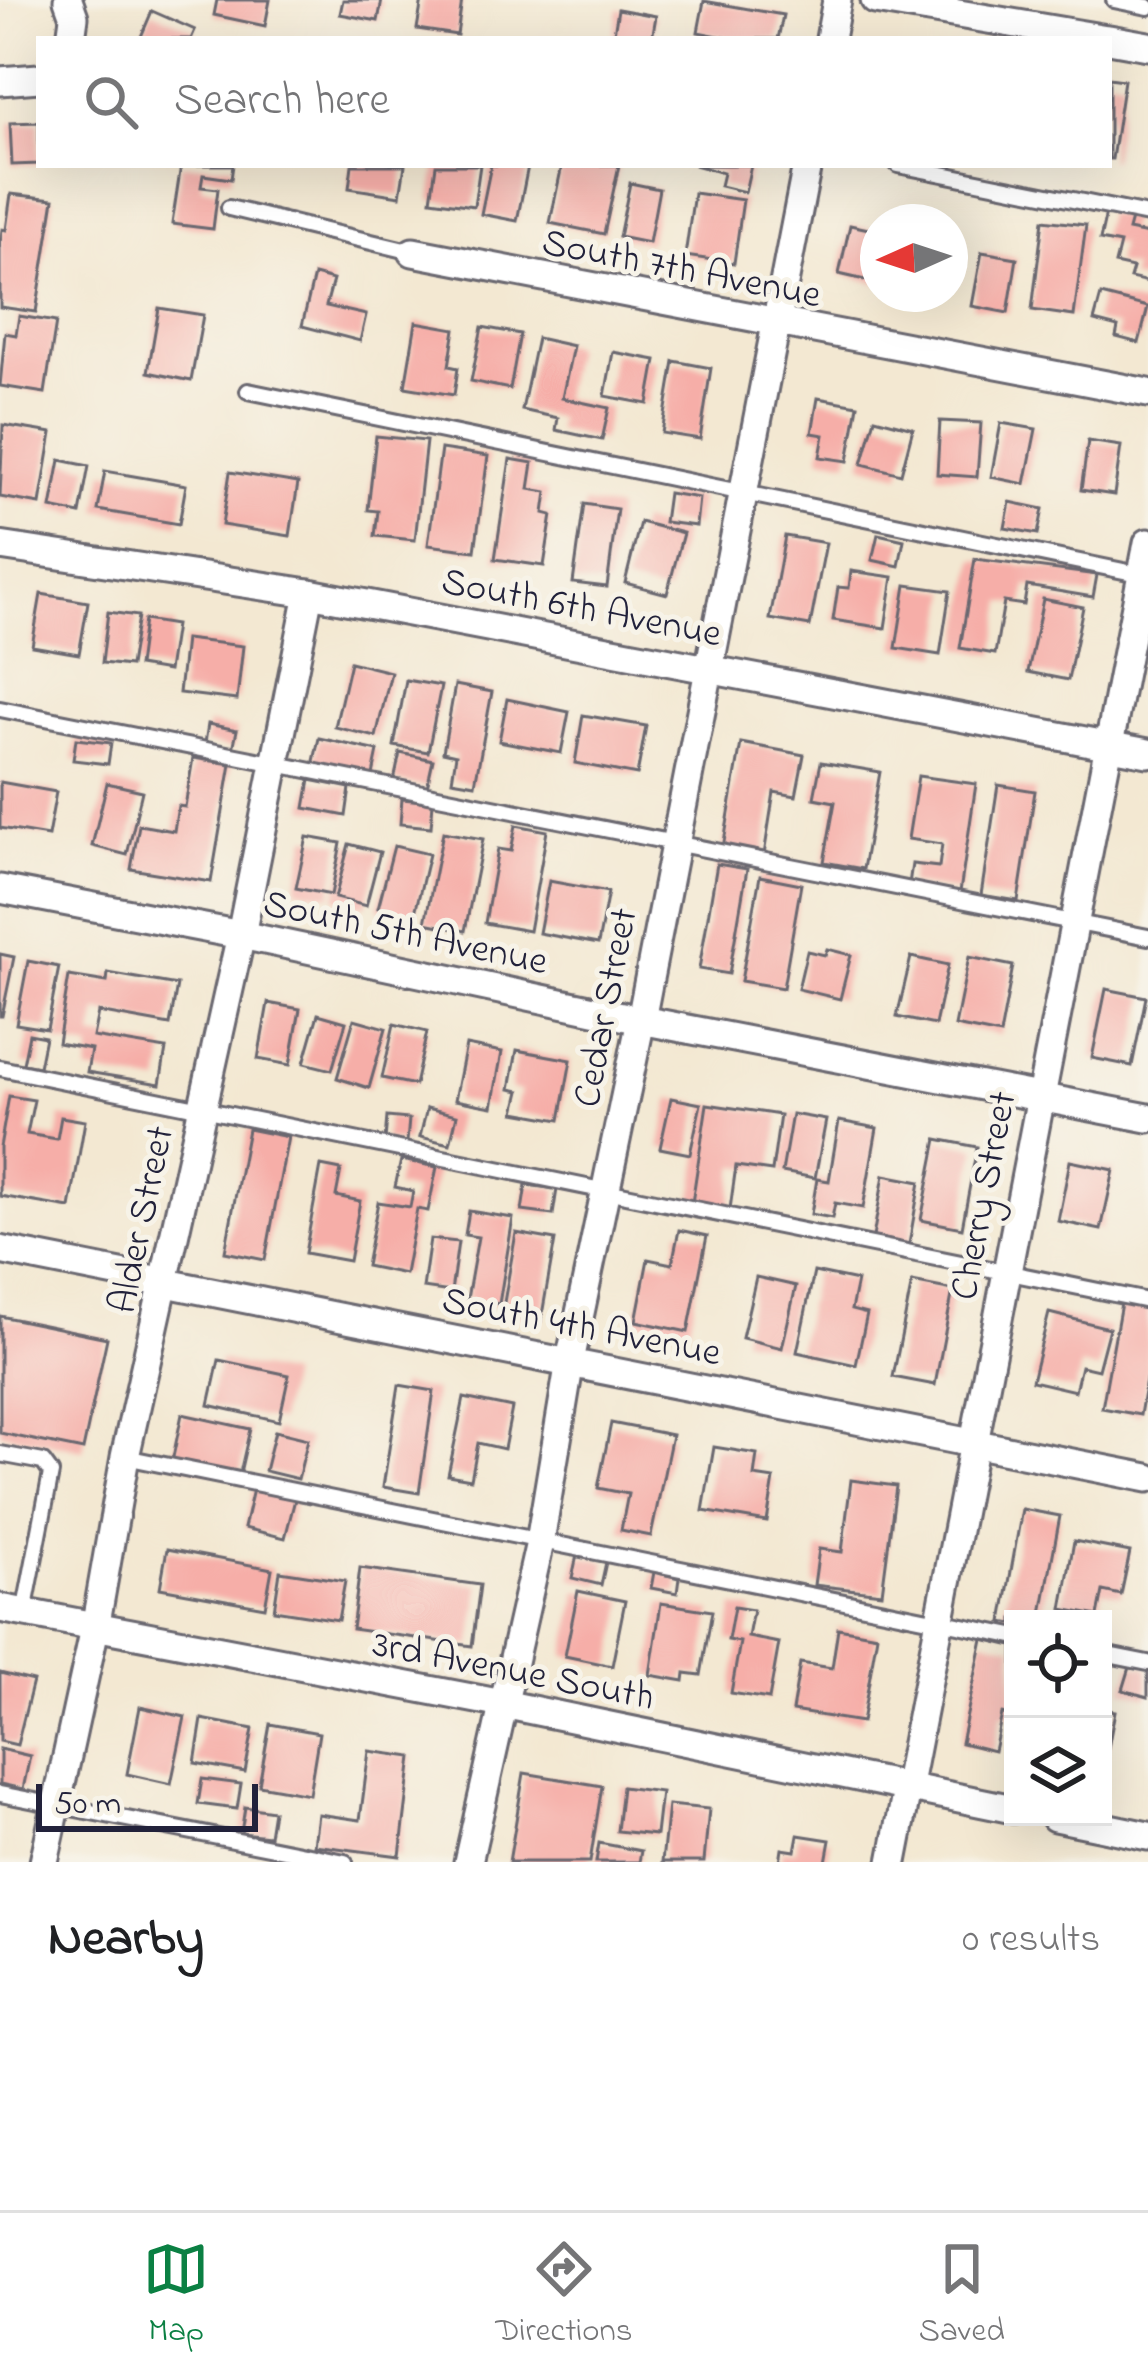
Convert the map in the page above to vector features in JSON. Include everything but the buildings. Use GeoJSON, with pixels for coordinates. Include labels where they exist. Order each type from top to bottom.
{"type":"FeatureCollection","features":[{"type":"Feature","properties":{"kind":"street"},"geometry":{"type":"LineString","coordinates":[[68,0],[74,17],[71,36]]}},
{"type":"Feature","properties":{"kind":"street"},"geometry":{"type":"LineString","coordinates":[[831,36],[837,0]]}},
{"type":"Feature","properties":{"kind":"street"},"geometry":{"type":"LineString","coordinates":[[874,0],[959,7],[1094,36]]}},
{"type":"Feature","properties":{"kind":"street"},"geometry":{"type":"LineString","coordinates":[[1112,40],[1148,46]]}},
{"type":"Feature","properties":{"kind":"street"},"geometry":{"type":"LineString","coordinates":[[0,81],[36,78]]}},
{"type":"Feature","properties":{"kind":"street","name":"Cedar Street"},"geometry":{"type":"LineString","coordinates":[[468,1862],[540,1542],[570,1361],[711,669],[806,168]]}},
{"type":"Feature","properties":{"kind":"street","name":"South 7th Avenue"},"geometry":{"type":"LineString","coordinates":[[413,252],[1148,393]]}},
{"type":"Feature","properties":{"kind":"street","name":"Cherry Street"},"geometry":{"type":"LineString","coordinates":[[893,1862],[1148,544]]}},
{"type":"Feature","properties":{"kind":"street","name":"South 6th Avenue"},"geometry":{"type":"LineString","coordinates":[[0,546],[309,592],[1148,753]]}},
{"type":"Feature","properties":{"kind":"street","name":"Alder Street"},"geometry":{"type":"LineString","coordinates":[[44,1862],[309,592]]}},
{"type":"Feature","properties":{"kind":"street","name":"South 5th Avenue"},"geometry":{"type":"LineString","coordinates":[[0,889],[1148,1118]]}},
{"type":"Feature","properties":{"kind":"street","name":"South 4th Avenue"},"geometry":{"type":"LineString","coordinates":[[0,1250],[1148,1478]]}},
{"type":"Feature","properties":{"kind":"street","name":"3rd Avenue South"},"geometry":{"type":"LineString","coordinates":[[12,1611],[502,1704],[1004,1807]]}},
{"type":"Feature","properties":{"kind":"street"},"geometry":{"type":"LineString","coordinates":[[1099,1826],[1148,1836]]}},
{"type":"Feature","properties":{"kind":"lane"},"geometry":{"type":"LineString","coordinates":[[1114,0],[1148,8]]}},
{"type":"Feature","properties":{"kind":"lane"},"geometry":{"type":"LineString","coordinates":[[913,168],[1148,215]]}},
{"type":"Feature","properties":{"kind":"lane"},"geometry":{"type":"LineString","coordinates":[[230,208],[413,252]]}},
{"type":"Feature","properties":{"kind":"lane"},"geometry":{"type":"LineString","coordinates":[[248,391],[1145,575]]}},
{"type":"Feature","properties":{"kind":"lane"},"geometry":{"type":"LineString","coordinates":[[0,709],[1148,937]]}},
{"type":"Feature","properties":{"kind":"lane"},"geometry":{"type":"LineString","coordinates":[[0,1068],[1148,1301]]}},
{"type":"Feature","properties":{"kind":"lane"},"geometry":{"type":"LineString","coordinates":[[0,1454],[43,1462],[51,1474],[12,1611]]}},
{"type":"Feature","properties":{"kind":"lane"},"geometry":{"type":"LineString","coordinates":[[125,1457],[1004,1634]]}},
{"type":"Feature","properties":{"kind":"lane"},"geometry":{"type":"LineString","coordinates":[[1112,1656],[1148,1663]]}},
{"type":"Feature","properties":{"kind":"lane"},"geometry":{"type":"LineString","coordinates":[[0,1794],[345,1862]]}}]}
